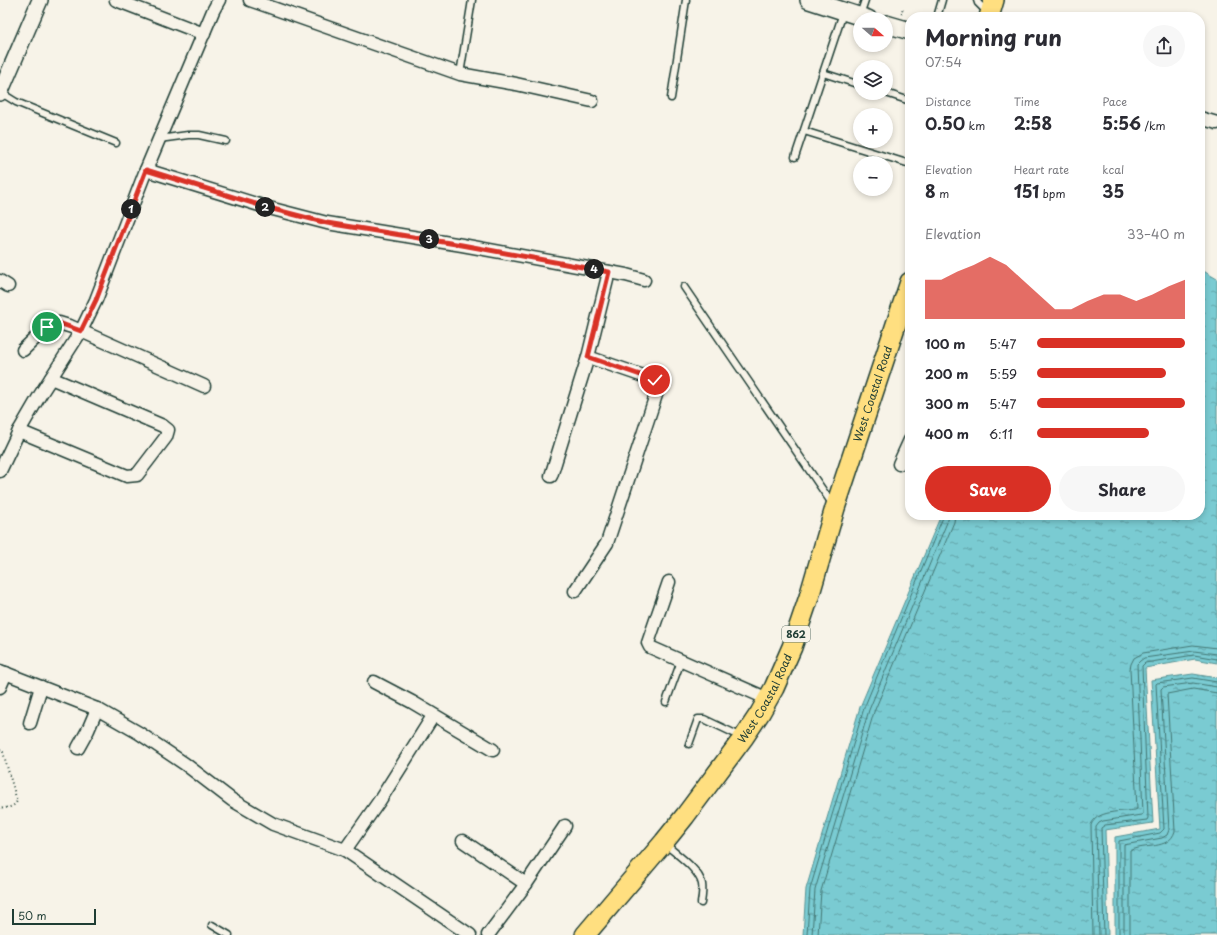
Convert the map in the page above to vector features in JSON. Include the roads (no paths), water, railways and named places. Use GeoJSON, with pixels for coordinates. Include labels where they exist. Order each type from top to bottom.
{"type":"FeatureCollection","features":[{"type":"Feature","properties":{"kind":"main road"},"geometry":{"type":"LineString","coordinates":[[813,0],[853,14]]}},
{"type":"Feature","properties":{"kind":"main road"},"geometry":{"type":"LineString","coordinates":[[893,26],[905,30]]}},
{"type":"Feature","properties":{"kind":"main road","name":"West Coastal Road"},"geometry":{"type":"LineString","coordinates":[[584,935],[664,842],[744,737],[768,699],[792,647],[809,597],[835,508],[905,297]]}},
{"type":"Feature","properties":{"kind":"street"},"geometry":{"type":"LineString","coordinates":[[0,92],[40,0]]}},
{"type":"Feature","properties":{"kind":"street"},"geometry":{"type":"LineString","coordinates":[[116,0],[204,34]]}},
{"type":"Feature","properties":{"kind":"street"},"geometry":{"type":"LineString","coordinates":[[0,471],[19,431],[81,331],[96,300],[146,170],[213,11],[220,0]]}},
{"type":"Feature","properties":{"kind":"street"},"geometry":{"type":"LineString","coordinates":[[250,0],[460,74],[516,84],[592,101]]}},
{"type":"Feature","properties":{"kind":"street"},"geometry":{"type":"LineString","coordinates":[[1205,119],[1217,123]]}},
{"type":"Feature","properties":{"kind":"street"},"geometry":{"type":"LineString","coordinates":[[146,170],[269,208],[327,223],[454,244],[609,272],[644,280]]}},
{"type":"Feature","properties":{"kind":"street"},"geometry":{"type":"LineString","coordinates":[[551,476],[588,357],[609,272]]}},
{"type":"Feature","properties":{"kind":"street"},"geometry":{"type":"LineString","coordinates":[[23,350],[47,327],[59,323],[81,331],[204,386]]}},
{"type":"Feature","properties":{"kind":"street"},"geometry":{"type":"LineString","coordinates":[[575,591],[607,543],[658,389],[658,383],[655,380],[588,357]]}},
{"type":"Feature","properties":{"kind":"street"},"geometry":{"type":"LineString","coordinates":[[19,431],[127,476],[137,475],[166,437],[168,430],[163,426],[51,378]]}},
{"type":"Feature","properties":{"kind":"street"},"geometry":{"type":"LineString","coordinates":[[899,464],[905,451]]}},
{"type":"Feature","properties":{"kind":"street"},"geometry":{"type":"LineString","coordinates":[[669,582],[648,643],[650,647],[768,699]]}},
{"type":"Feature","properties":{"kind":"street"},"geometry":{"type":"LineString","coordinates":[[0,687],[3,672],[97,708],[140,733],[185,764],[232,800],[273,824],[346,850],[470,935]]}},
{"type":"Feature","properties":{"kind":"street"},"geometry":{"type":"LineString","coordinates":[[374,682],[412,702],[493,750]]}},
{"type":"Feature","properties":{"kind":"street"},"geometry":{"type":"LineString","coordinates":[[30,723],[41,687]]}},
{"type":"Feature","properties":{"kind":"street"},"geometry":{"type":"LineString","coordinates":[[78,748],[88,730],[97,708]]}},
{"type":"Feature","properties":{"kind":"street"},"geometry":{"type":"LineString","coordinates":[[346,850],[434,716]]}},
{"type":"Feature","properties":{"kind":"street"},"geometry":{"type":"LineString","coordinates":[[488,935],[526,884],[565,826]]}},
{"type":"Feature","properties":{"kind":"street"},"geometry":{"type":"LineString","coordinates":[[463,841],[526,884]]}},
{"type":"Feature","properties":{"kind":"lane"},"geometry":{"type":"LineString","coordinates":[[460,74],[472,0]]}},
{"type":"Feature","properties":{"kind":"lane"},"geometry":{"type":"LineString","coordinates":[[671,98],[686,0]]}},
{"type":"Feature","properties":{"kind":"lane"},"geometry":{"type":"LineString","coordinates":[[864,12],[865,0]]}},
{"type":"Feature","properties":{"kind":"lane"},"geometry":{"type":"LineString","coordinates":[[938,12],[942,0]]}},
{"type":"Feature","properties":{"kind":"lane"},"geometry":{"type":"LineString","coordinates":[[977,0],[978,3],[991,10]]}},
{"type":"Feature","properties":{"kind":"lane"},"geometry":{"type":"LineString","coordinates":[[794,157],[844,11]]}},
{"type":"Feature","properties":{"kind":"lane"},"geometry":{"type":"LineString","coordinates":[[823,73],[853,83]]}},
{"type":"Feature","properties":{"kind":"lane"},"geometry":{"type":"LineString","coordinates":[[0,92],[16,102],[116,143]]}},
{"type":"Feature","properties":{"kind":"lane"},"geometry":{"type":"LineString","coordinates":[[893,95],[905,99]]}},
{"type":"Feature","properties":{"kind":"lane"},"geometry":{"type":"LineString","coordinates":[[804,131],[905,162]]}},
{"type":"Feature","properties":{"kind":"lane"},"geometry":{"type":"LineString","coordinates":[[159,140],[188,135],[199,135],[226,142]]}},
{"type":"Feature","properties":{"kind":"lane"},"geometry":{"type":"LineString","coordinates":[[684,286],[835,508]]}},
{"type":"Feature","properties":{"kind":"lane"},"geometry":{"type":"LineString","coordinates":[[666,702],[681,661]]}},
{"type":"Feature","properties":{"kind":"lane"},"geometry":{"type":"LineString","coordinates":[[689,744],[698,719],[704,719],[744,737]]}},
{"type":"Feature","properties":{"kind":"lane"},"geometry":{"type":"LineString","coordinates":[[664,842],[693,868],[702,882],[701,903]]}},
{"type":"Feature","properties":{"kind":"lane"},"geometry":{"type":"LineString","coordinates":[[212,925],[229,935]]}},
{"type":"Feature","properties":{"kind":"water"},"geometry":{"type":"Polygon","coordinates":[[[1205,272],[1217,279],[1217,663],[1195,659],[1145,668],[1153,823],[1105,830],[1108,935],[803,935],[806,889],[860,707],[939,520],[1205,520],[1205,272]]]}},
{"type":"Feature","properties":{"kind":"water"},"geometry":{"type":"Polygon","coordinates":[[[1193,674],[1217,678],[1217,935],[1115,935],[1115,837],[1160,829],[1151,680],[1193,674]]]}}]}
